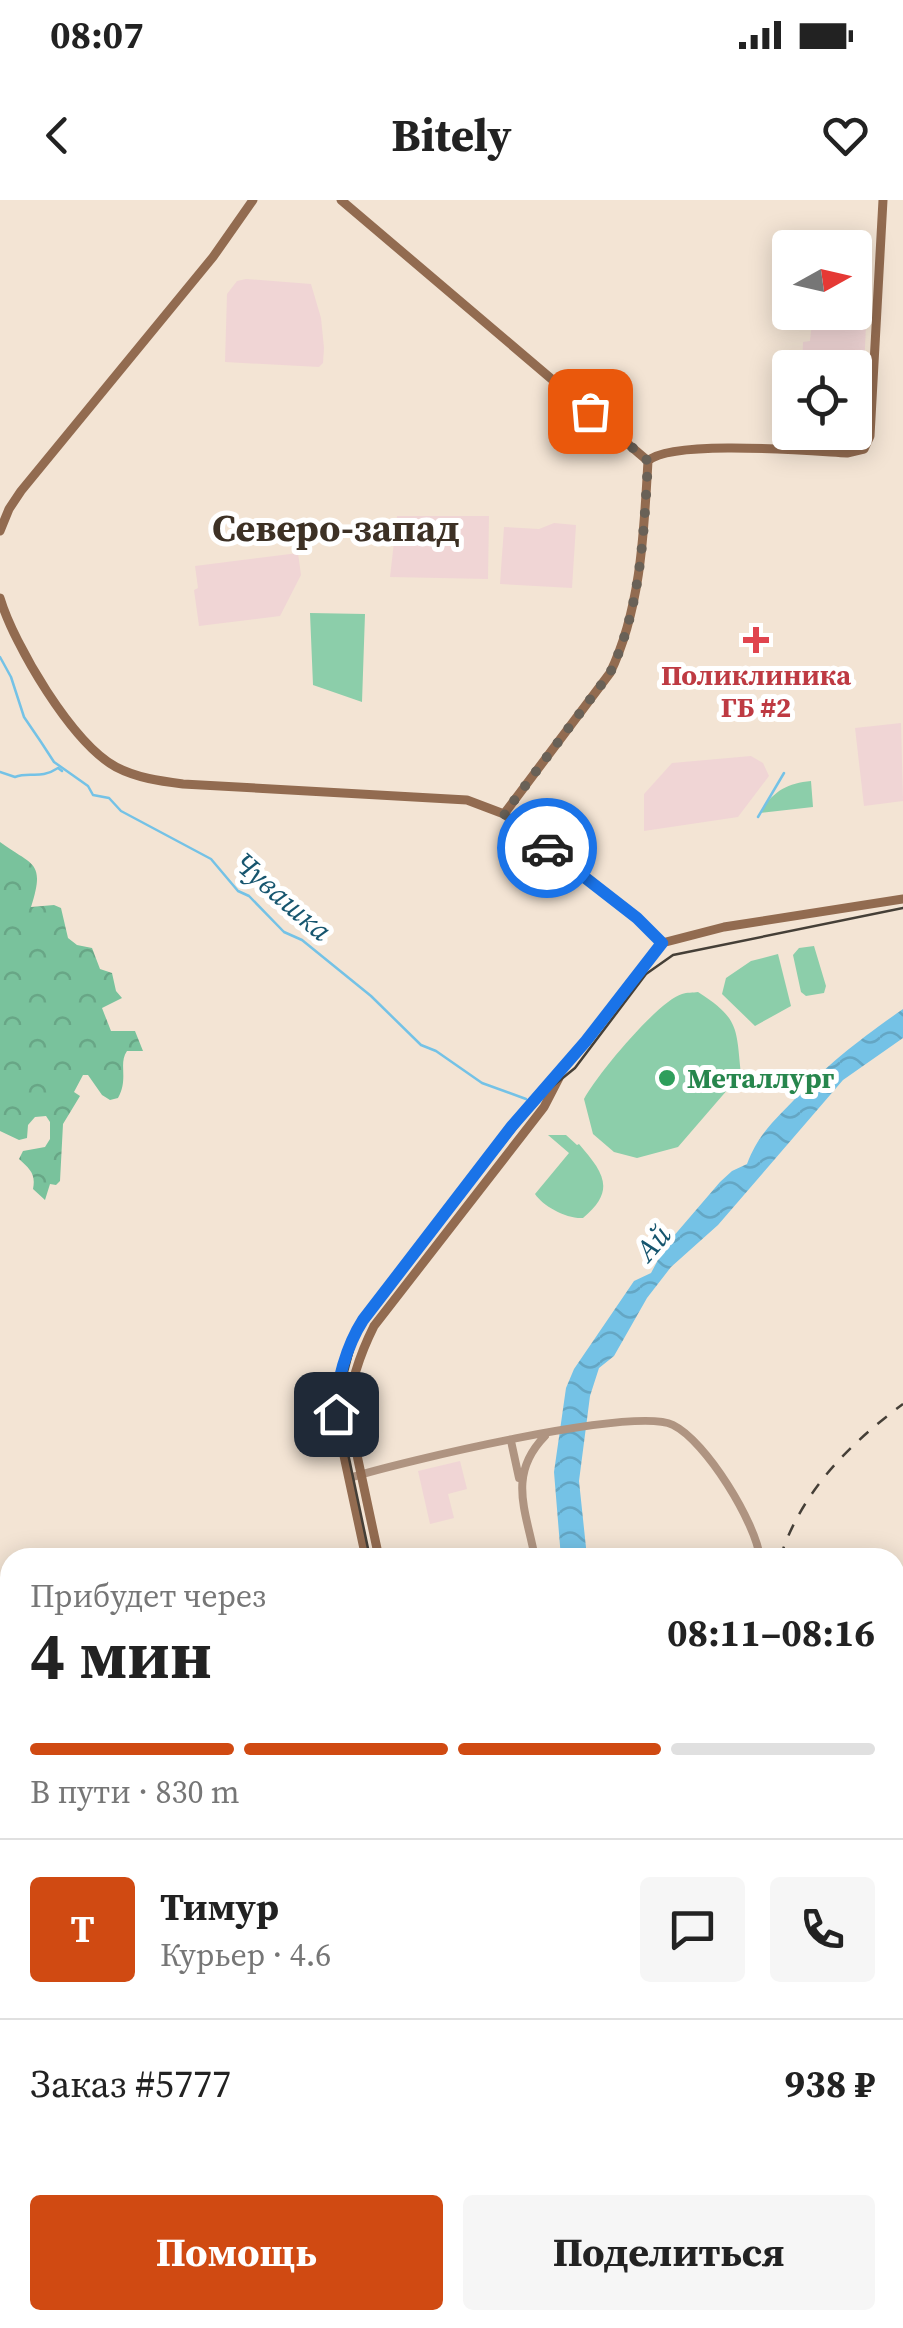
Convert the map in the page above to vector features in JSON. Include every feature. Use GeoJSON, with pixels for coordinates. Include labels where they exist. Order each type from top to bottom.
{"type":"FeatureCollection","features":[{"type":"Feature","properties":{"kind":"main road"},"geometry":{"type":"LineString","coordinates":[[1,527],[21,491],[254,200]]}},
{"type":"Feature","properties":{"kind":"main road"},"geometry":{"type":"LineString","coordinates":[[340,200],[648,461]]}},
{"type":"Feature","properties":{"kind":"main road"},"geometry":{"type":"LineString","coordinates":[[648,461],[669,450],[846,453],[864,449],[870,436],[883,200]]}},
{"type":"Feature","properties":{"kind":"main road"},"geometry":{"type":"LineString","coordinates":[[504,814],[610,673],[622,648],[636,580],[648,461]]}},
{"type":"Feature","properties":{"kind":"main road"},"geometry":{"type":"LineString","coordinates":[[0,598],[22,653],[66,717],[99,754],[116,766],[154,780],[467,800],[504,814],[637,918],[662,943]]}},
{"type":"Feature","properties":{"kind":"main road"},"geometry":{"type":"LineString","coordinates":[[364,1548],[335,1401],[358,1328],[512,1126],[562,1071],[662,943],[724,927],[903,899]]}},
{"type":"Feature","properties":{"kind":"main road"},"geometry":{"type":"LineString","coordinates":[[376,1548],[348,1412],[349,1398],[374,1326],[544,1106],[562,1071]]}},
{"type":"Feature","properties":{"kind":"street"},"geometry":{"type":"LineString","coordinates":[[349,1478],[608,1422],[657,1421],[673,1425],[692,1438],[752,1530],[757,1548]]}},
{"type":"Feature","properties":{"kind":"street"},"geometry":{"type":"LineString","coordinates":[[520,1482],[528,1454],[550,1434]]}},
{"type":"Feature","properties":{"kind":"street"},"geometry":{"type":"LineString","coordinates":[[511,1441],[533,1548]]}},
{"type":"Feature","properties":{"kind":"shaded area"},"geometry":{"type":"Polygon","coordinates":[[[237,281],[311,284],[321,318],[324,348],[319,367],[225,362],[227,294],[237,281]]]}},
{"type":"Feature","properties":{"kind":"shaded area"},"geometry":{"type":"Polygon","coordinates":[[[811,330],[866,330],[865,350],[803,350],[803,342],[810,341],[811,330]]]}},
{"type":"Feature","properties":{"kind":"shaded area"},"geometry":{"type":"Polygon","coordinates":[[[397,516],[489,516],[488,579],[390,577],[397,516]]]}},
{"type":"Feature","properties":{"kind":"shaded area"},"geometry":{"type":"Polygon","coordinates":[[[554,523],[576,525],[572,588],[500,584],[504,527],[539,529],[554,523]]]}},
{"type":"Feature","properties":{"kind":"shaded area"},"geometry":{"type":"Polygon","coordinates":[[[298,553],[301,575],[280,616],[199,626],[195,566],[298,553]]]}},
{"type":"Feature","properties":{"kind":"shaded area"},"geometry":{"type":"Polygon","coordinates":[[[901,723],[903,801],[864,806],[855,728],[901,723]]]}},
{"type":"Feature","properties":{"kind":"shaded area"},"geometry":{"type":"Polygon","coordinates":[[[751,756],[763,763],[769,776],[738,817],[644,831],[644,794],[672,763],[751,756]]]}},
{"type":"Feature","properties":{"kind":"shaded area"},"geometry":{"type":"Polygon","coordinates":[[[460,1461],[467,1489],[448,1494],[454,1518],[430,1524],[418,1471],[460,1461]]]}},
{"type":"Feature","properties":{"kind":"green space"},"geometry":{"type":"Polygon","coordinates":[[[310,613],[365,614],[362,702],[313,685],[310,613]]]}},
{"type":"Feature","properties":{"kind":"green space"},"geometry":{"type":"Polygon","coordinates":[[[811,781],[813,807],[760,813],[781,790],[811,781]]]}},
{"type":"Feature","properties":{"kind":"green space"},"geometry":{"type":"Polygon","coordinates":[[[0,842],[28,861],[36,872],[31,907],[61,908],[68,938],[92,948],[100,969],[112,973],[122,998],[102,1008],[111,1031],[135,1031],[143,1051],[127,1051],[118,1098],[110,1100],[102,1095],[88,1075],[83,1075],[74,1092],[80,1096],[63,1124],[60,1181],[50,1184],[45,1200],[33,1189],[31,1172],[19,1159],[23,1151],[45,1147],[50,1139],[50,1122],[46,1116],[35,1117],[28,1125],[27,1138],[19,1140],[0,1131],[0,842]]]}},
{"type":"Feature","properties":{"kind":"green space"},"geometry":{"type":"Polygon","coordinates":[[[814,946],[826,986],[824,993],[806,996],[801,992],[793,955],[799,948],[814,946]]]}},
{"type":"Feature","properties":{"kind":"green space"},"geometry":{"type":"Polygon","coordinates":[[[778,954],[791,1006],[755,1026],[722,994],[726,978],[751,961],[778,954]]]}},
{"type":"Feature","properties":{"kind":"green space","name":"Металлург"},"geometry":{"type":"Polygon","coordinates":[[[698,992],[729,1018],[741,1074],[678,1147],[637,1158],[614,1152],[593,1134],[584,1099],[614,1058],[658,1010],[682,994],[698,992]]]}},
{"type":"Feature","properties":{"kind":"green space"},"geometry":{"type":"Polygon","coordinates":[[[548,1135],[566,1135],[579,1144],[600,1172],[600,1199],[583,1218],[556,1211],[535,1194],[569,1153],[548,1135]]]}},
{"type":"Feature","properties":{"kind":"water"},"geometry":{"type":"Polygon","coordinates":[[[903,1009],[903,1038],[843,1080],[718,1225],[671,1267],[647,1298],[614,1356],[599,1368],[590,1396],[579,1481],[586,1548],[560,1548],[554,1472],[566,1388],[574,1369],[634,1281],[651,1273],[666,1245],[720,1182],[747,1164],[772,1123],[859,1041],[903,1009]]]}},
{"type":"Feature","properties":{"kind":"waterway","name":"Чувашка"},"geometry":{"type":"LineString","coordinates":[[0,657],[24,717],[54,762],[88,786],[93,795],[109,798],[121,811],[211,859],[238,891],[249,896],[284,932],[302,940],[371,996],[421,1045],[482,1083],[526,1099]]}},
{"type":"Feature","properties":{"kind":"waterway","name":"Чувашка"},"geometry":{"type":"LineString","coordinates":[[0,772],[15,777],[46,774],[58,768],[62,771]]}},
{"type":"Feature","properties":{"kind":"waterway"},"geometry":{"type":"LineString","coordinates":[[758,817],[784,773]]}},
{"type":"Feature","properties":{"kind":"tram line"},"geometry":{"type":"LineString","coordinates":[[368,1548],[338,1406],[356,1338],[373,1309],[543,1094],[575,1068],[646,974],[673,955],[903,908]]}},
{"type":"Feature","properties":{"kind":"railway"},"geometry":{"type":"LineString","coordinates":[[784,1548],[800,1512],[829,1471],[903,1404]]}},
{"type":"Feature","properties":{"kind":"way so far"},"geometry":{"type":"LineString","coordinates":[[547,848],[504,814],[610,673],[622,648],[636,580],[646,495],[648,461],[590,411]]}},
{"type":"Feature","properties":{"kind":"place","name":"Поликлиника ГБ #2"},"geometry":{"type":"Point","coordinates":[756,640]}},
{"type":"Feature","properties":{"kind":"place","name":"Металлург"},"geometry":{"type":"Point","coordinates":[667,1078]}},
{"type":"Feature","properties":{"kind":"district","name":"Северо-запад"},"geometry":{"type":"Point","coordinates":[336,528]}},
{"type":"Feature","properties":{"kind":"route"},"geometry":{"type":"LineString","coordinates":[[336,1414],[337,1389],[363,1320],[512,1126],[562,1071],[662,943],[637,918],[547,848]]}},
{"type":"Feature","properties":{"kind":"water label","name":"Ай"},"geometry":{"type":"Point","coordinates":[653,1243]}}]}
